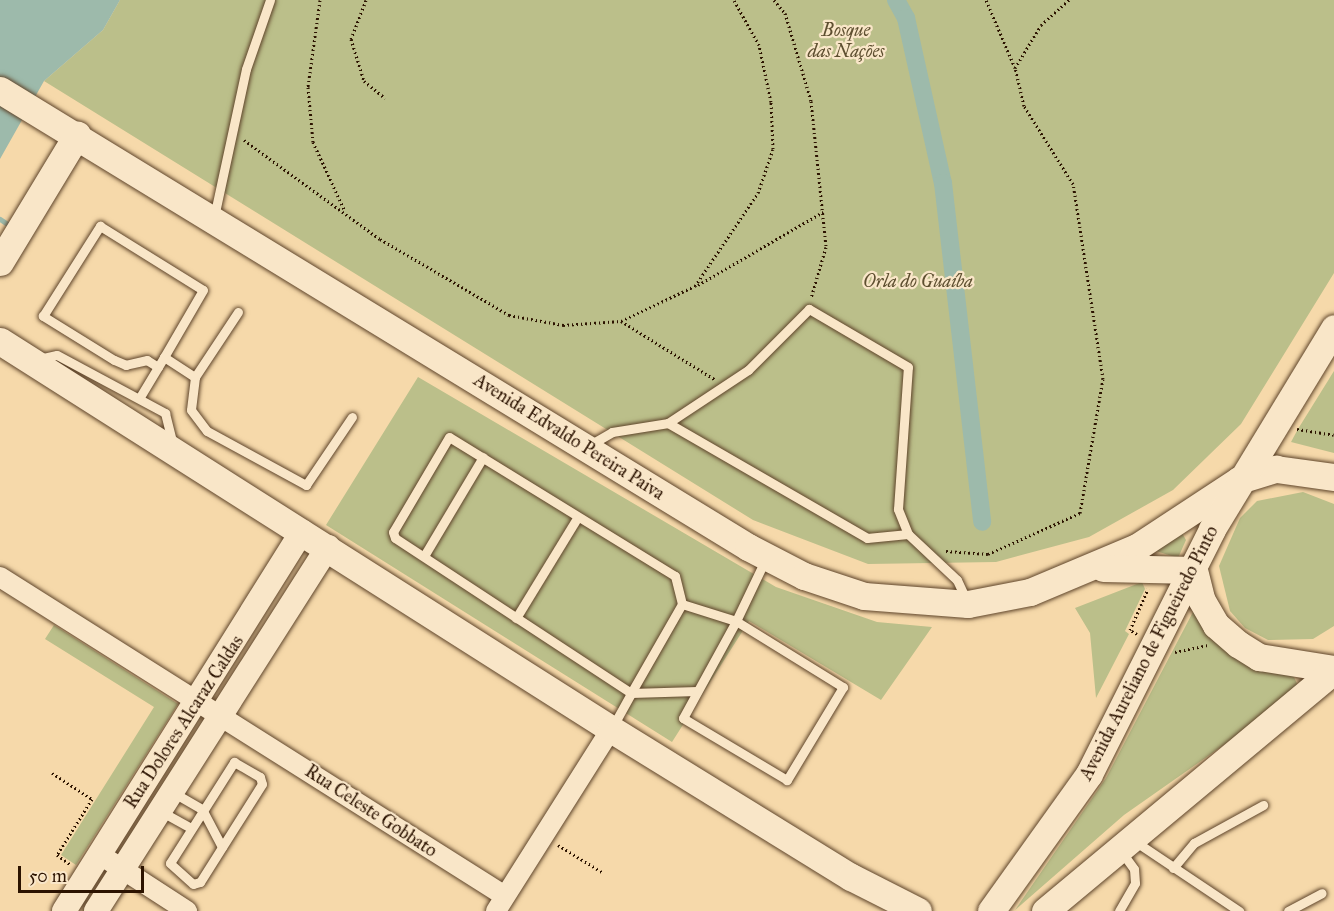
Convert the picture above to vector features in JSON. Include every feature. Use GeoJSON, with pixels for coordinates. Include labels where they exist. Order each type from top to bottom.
{"type":"FeatureCollection","features":[{"type":"Feature","properties":{"kind":"main road","name":"Avenida Edvaldo Pereira Paiva"},"geometry":{"type":"LineString","coordinates":[[0,90],[767,557],[864,596],[968,604],[1030,592],[1099,568],[1239,480],[1276,469],[1334,477]]}},
{"type":"Feature","properties":{"kind":"main road"},"geometry":{"type":"LineString","coordinates":[[0,262],[77,135]]}},
{"type":"Feature","properties":{"kind":"main road","name":"Avenida Edvaldo Pereira Paiva"},"geometry":{"type":"LineString","coordinates":[[1239,480],[1275,426],[1334,328]]}},
{"type":"Feature","properties":{"kind":"main road"},"geometry":{"type":"LineString","coordinates":[[1,342],[174,448],[611,729],[851,877],[918,911]]}},
{"type":"Feature","properties":{"kind":"main road","name":"Avenida Aureliano de Figueiredo Pinto"},"geometry":{"type":"LineString","coordinates":[[991,911],[1089,774],[1239,480]]}},
{"type":"Feature","properties":{"kind":"main road","name":"Avenida Edvaldo Pereira Paiva"},"geometry":{"type":"LineString","coordinates":[[1099,568],[1194,570]]}},
{"type":"Feature","properties":{"kind":"main road"},"geometry":{"type":"LineString","coordinates":[[1194,570],[1201,599],[1216,625],[1238,644],[1259,657],[1334,670]]}},
{"type":"Feature","properties":{"kind":"main road"},"geometry":{"type":"LineString","coordinates":[[1045,911],[1123,841],[1334,670]]}},
{"type":"Feature","properties":{"kind":"street","name":"Rua Dolores Alcaraz Caldas"},"geometry":{"type":"LineString","coordinates":[[64,911],[232,649],[302,532]]}},
{"type":"Feature","properties":{"kind":"street","name":"Rua Dolores Alcaraz Caldas"},"geometry":{"type":"LineString","coordinates":[[96,911],[256,665],[328,547]]}},
{"type":"Feature","properties":{"kind":"street","name":"Rua Celeste Gobbato"},"geometry":{"type":"LineString","coordinates":[[0,577],[222,716],[501,904]]}},
{"type":"Feature","properties":{"kind":"street"},"geometry":{"type":"LineString","coordinates":[[232,649],[256,665]]}},
{"type":"Feature","properties":{"kind":"street"},"geometry":{"type":"LineString","coordinates":[[501,904],[611,729]]}},
{"type":"Feature","properties":{"kind":"street"},"geometry":{"type":"LineString","coordinates":[[93,864],[123,869],[187,911]]}},
{"type":"Feature","properties":{"kind":"lane"},"geometry":{"type":"LineString","coordinates":[[214,220],[233,132],[270,0]]}},
{"type":"Feature","properties":{"kind":"lane"},"geometry":{"type":"LineString","coordinates":[[140,397],[158,367],[164,357],[203,290],[100,226],[43,316],[114,360],[126,365],[147,360],[158,367]]}},
{"type":"Feature","properties":{"kind":"lane"},"geometry":{"type":"LineString","coordinates":[[587,447],[612,432],[668,423],[722,391],[809,309],[908,367],[898,509],[908,534],[929,549],[957,580],[968,604]]}},
{"type":"Feature","properties":{"kind":"lane"},"geometry":{"type":"LineString","coordinates":[[238,312],[195,377],[191,410],[207,431],[302,485],[308,483],[352,417]]}},
{"type":"Feature","properties":{"kind":"lane"},"geometry":{"type":"LineString","coordinates":[[33,361],[57,355],[140,397],[165,413],[174,448]]}},
{"type":"Feature","properties":{"kind":"lane"},"geometry":{"type":"LineString","coordinates":[[164,357],[195,377]]}},
{"type":"Feature","properties":{"kind":"lane"},"geometry":{"type":"LineString","coordinates":[[668,423],[867,538],[908,534]]}},
{"type":"Feature","properties":{"kind":"lane"},"geometry":{"type":"LineString","coordinates":[[611,729],[631,693],[682,604],[675,576],[578,518],[453,438],[446,440],[393,532],[424,556],[631,693],[697,691]]}},
{"type":"Feature","properties":{"kind":"lane"},"geometry":{"type":"LineString","coordinates":[[424,556],[483,457]]}},
{"type":"Feature","properties":{"kind":"lane"},"geometry":{"type":"LineString","coordinates":[[516,618],[578,518]]}},
{"type":"Feature","properties":{"kind":"lane"},"geometry":{"type":"LineString","coordinates":[[682,604],[736,621],[843,687],[790,778],[783,780],[685,721],[697,691],[736,621],[767,557]]}},
{"type":"Feature","properties":{"kind":"lane"},"geometry":{"type":"LineString","coordinates":[[234,762],[263,780],[200,882],[193,884],[169,867],[202,809],[234,762]]}},
{"type":"Feature","properties":{"kind":"lane"},"geometry":{"type":"LineString","coordinates":[[166,801],[202,809],[222,847]]}},
{"type":"Feature","properties":{"kind":"lane"},"geometry":{"type":"LineString","coordinates":[[166,801],[191,828]]}},
{"type":"Feature","properties":{"kind":"lane"},"geometry":{"type":"LineString","coordinates":[[1173,868],[1194,843],[1263,805]]}},
{"type":"Feature","properties":{"kind":"lane"},"geometry":{"type":"LineString","coordinates":[[1123,841],[1173,868],[1239,911]]}},
{"type":"Feature","properties":{"kind":"lane"},"geometry":{"type":"LineString","coordinates":[[1119,911],[1135,883],[1134,869],[1123,841]]}},
{"type":"Feature","properties":{"kind":"lane"},"geometry":{"type":"LineString","coordinates":[[1288,911],[1322,893]]}},
{"type":"Feature","properties":{"kind":"path"},"geometry":{"type":"LineString","coordinates":[[320,0],[308,87],[313,142],[345,211]]}},
{"type":"Feature","properties":{"kind":"path"},"geometry":{"type":"LineString","coordinates":[[358,0],[364,1],[351,39],[364,81],[385,98]]}},
{"type":"Feature","properties":{"kind":"path"},"geometry":{"type":"LineString","coordinates":[[695,286],[758,193],[773,148],[771,102],[759,45],[734,0]]}},
{"type":"Feature","properties":{"kind":"path"},"geometry":{"type":"LineString","coordinates":[[774,0],[785,13],[811,101],[826,247],[809,309]]}},
{"type":"Feature","properties":{"kind":"path"},"geometry":{"type":"LineString","coordinates":[[929,549],[988,554],[1080,513],[1103,380],[1073,184],[1023,106],[1015,68],[986,0]]}},
{"type":"Feature","properties":{"kind":"path"},"geometry":{"type":"LineString","coordinates":[[1015,68],[1041,25],[1069,0]]}},
{"type":"Feature","properties":{"kind":"path"},"geometry":{"type":"LineString","coordinates":[[233,132],[448,283],[509,315],[563,325],[621,321],[695,286],[823,212]]}},
{"type":"Feature","properties":{"kind":"path"},"geometry":{"type":"LineString","coordinates":[[621,321],[716,380],[722,391]]}},
{"type":"Feature","properties":{"kind":"path"},"geometry":{"type":"LineString","coordinates":[[1275,426],[1334,435]]}},
{"type":"Feature","properties":{"kind":"path"},"geometry":{"type":"LineString","coordinates":[[52,773],[93,799],[57,855],[93,864]]}},
{"type":"Feature","properties":{"kind":"path"},"geometry":{"type":"LineString","coordinates":[[543,836],[602,872]]}},
{"type":"Feature","properties":{"kind":"green space","name":"Orla do Guaíba"},"geometry":{"type":"Polygon","coordinates":[[[120,0],[1334,0],[1334,273],[1241,424],[1173,490],[1089,537],[996,562],[868,564],[753,520],[44,81],[103,30],[120,0]]]}},
{"type":"Feature","properties":{"kind":"green space"},"geometry":{"type":"Polygon","coordinates":[[[1334,371],[1334,453],[1291,442],[1298,429],[1334,371]]]}},
{"type":"Feature","properties":{"kind":"green space"},"geometry":{"type":"Polygon","coordinates":[[[418,377],[776,587],[877,622],[932,627],[881,700],[749,621],[672,742],[326,525],[418,377]]]}},
{"type":"Feature","properties":{"kind":"green space"},"geometry":{"type":"Polygon","coordinates":[[[1303,492],[1334,504],[1334,626],[1313,639],[1268,640],[1245,628],[1230,611],[1219,566],[1240,518],[1257,501],[1303,492]]]}},
{"type":"Feature","properties":{"kind":"green space"},"geometry":{"type":"Polygon","coordinates":[[[1182,533],[1186,540],[1178,558],[1153,550],[1182,533]]]}},
{"type":"Feature","properties":{"kind":"green space"},"geometry":{"type":"Polygon","coordinates":[[[1142,582],[1145,589],[1125,631],[1129,634],[1096,698],[1090,633],[1075,608],[1142,582]]]}},
{"type":"Feature","properties":{"kind":"green space"},"geometry":{"type":"Polygon","coordinates":[[[1194,610],[1294,677],[1298,686],[1248,728],[1124,815],[1015,910],[1106,778],[1194,610]]]}},
{"type":"Feature","properties":{"kind":"green space"},"geometry":{"type":"Polygon","coordinates":[[[54,625],[178,704],[76,865],[61,855],[154,707],[45,639],[54,625]]]}},
{"type":"Feature","properties":{"kind":"shaded area"},"geometry":{"type":"Polygon","coordinates":[[[0,0],[120,0],[103,30],[44,81],[0,159],[0,0]]]}},
{"type":"Feature","properties":{"kind":"waterway"},"geometry":{"type":"LineString","coordinates":[[896,0],[906,18],[943,183],[982,522]]}},
{"type":"Feature","properties":{"kind":"waterway"},"geometry":{"type":"LineString","coordinates":[[0,219],[12,227]]}},
{"type":"Feature","properties":{"kind":"park label","name":"Bosque das Nações"},"geometry":{"type":"Point","coordinates":[846,42]}}]}
